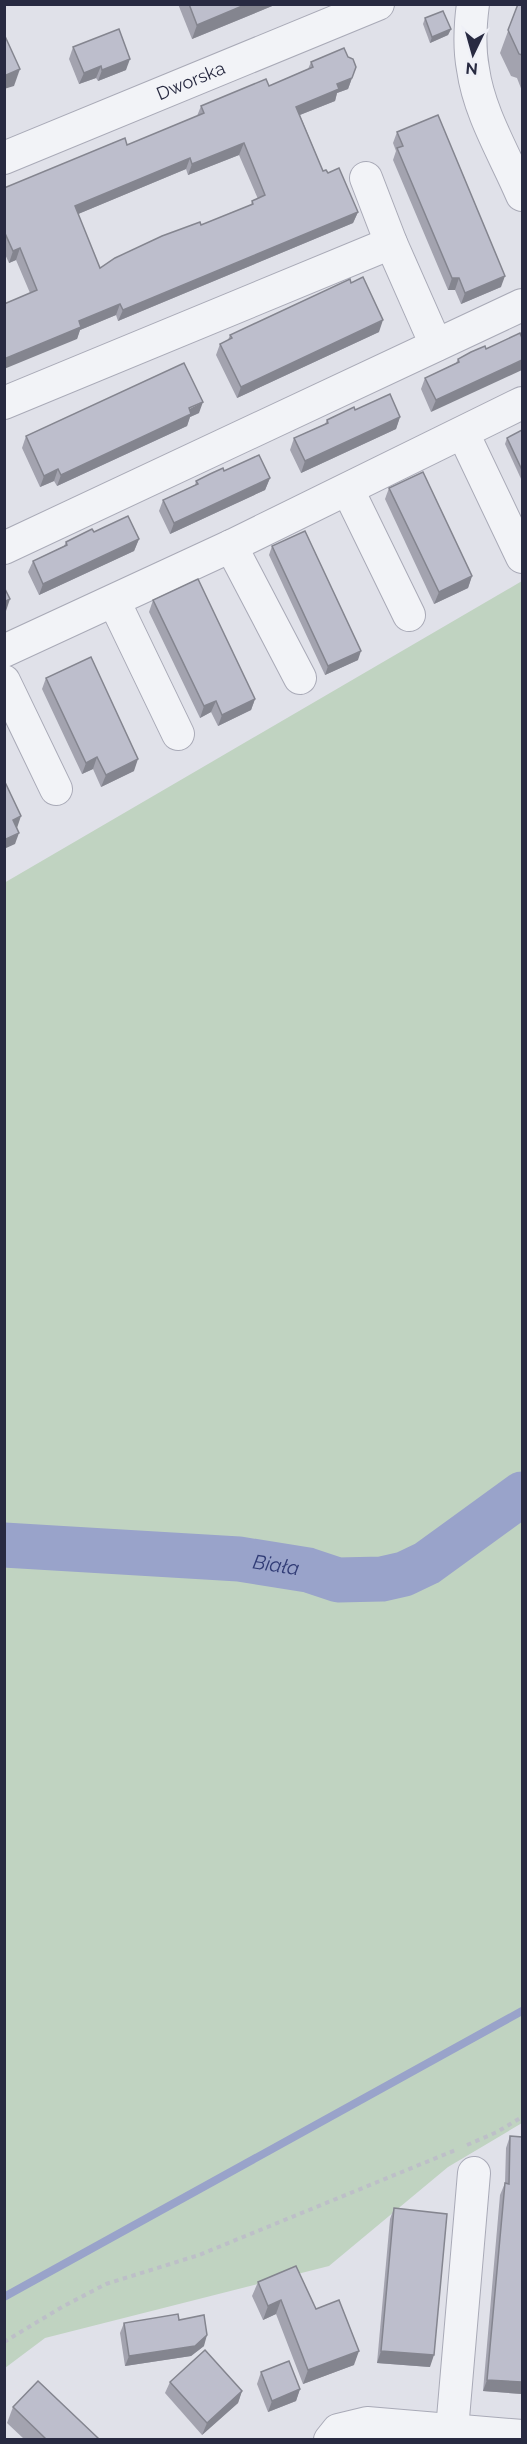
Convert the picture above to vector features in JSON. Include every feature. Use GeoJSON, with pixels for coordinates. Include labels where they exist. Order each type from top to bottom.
{"type":"FeatureCollection","features":[{"type":"Feature","properties":{"kind":"street","name":"Dworska"},"geometry":{"type":"LineString","coordinates":[[4,158],[378,4]]}},
{"type":"Feature","properties":{"kind":"street"},"geometry":{"type":"LineString","coordinates":[[473,4],[470,30],[473,70],[482,105],[522,195]]}},
{"type":"Feature","properties":{"kind":"street"},"geometry":{"type":"LineString","coordinates":[[366,178],[391,243],[436,345]]}},
{"type":"Feature","properties":{"kind":"street"},"geometry":{"type":"LineString","coordinates":[[4,403],[391,243]]}},
{"type":"Feature","properties":{"kind":"street"},"geometry":{"type":"LineString","coordinates":[[5,546],[522,305]]}},
{"type":"Feature","properties":{"kind":"street"},"geometry":{"type":"LineString","coordinates":[[4,651],[348,490],[522,403]]}},
{"type":"Feature","properties":{"kind":"street"},"geometry":{"type":"LineString","coordinates":[[463,433],[522,556]]}},
{"type":"Feature","properties":{"kind":"street"},"geometry":{"type":"LineString","coordinates":[[348,490],[409,615]]}},
{"type":"Feature","properties":{"kind":"street"},"geometry":{"type":"LineString","coordinates":[[231,546],[300,678]]}},
{"type":"Feature","properties":{"kind":"street"},"geometry":{"type":"LineString","coordinates":[[114,601],[178,734]]}},
{"type":"Feature","properties":{"kind":"street"},"geometry":{"type":"LineString","coordinates":[[4,681],[56,789]]}},
{"type":"Feature","properties":{"kind":"street"},"geometry":{"type":"LineString","coordinates":[[452,2430],[474,2174]]}},
{"type":"Feature","properties":{"kind":"street"},"geometry":{"type":"LineString","coordinates":[[330,2439],[338,2430],[367,2423],[522,2436]]}},
{"type":"Feature","properties":{"kind":"path"},"geometry":{"type":"LineString","coordinates":[[4,2342],[106,2284],[199,2255],[496,2132],[522,2116]]}},
{"type":"Feature","properties":{"kind":"green space"},"geometry":{"type":"Polygon","coordinates":[[[522,581],[522,2123],[448,2167],[329,2266],[45,2338],[5,2368],[4,883],[522,581]]]}},
{"type":"Feature","properties":{"kind":"building"},"geometry":{"type":"Polygon","coordinates":[[[189,4],[247,4],[197,25],[189,4]]]}},
{"type":"Feature","properties":{"kind":"building"},"geometry":{"type":"Polygon","coordinates":[[[518,4],[522,4],[522,55],[519,54],[508,30],[518,4]]]}},
{"type":"Feature","properties":{"kind":"building"},"geometry":{"type":"Polygon","coordinates":[[[443,11],[451,29],[432,37],[425,18],[443,11]]]}},
{"type":"Feature","properties":{"kind":"building"},"geometry":{"type":"Polygon","coordinates":[[[119,29],[130,59],[102,70],[101,66],[84,73],[73,47],[119,29]]]}},
{"type":"Feature","properties":{"kind":"building"},"geometry":{"type":"Polygon","coordinates":[[[4,34],[20,69],[4,76],[4,34]]]}},
{"type":"Feature","properties":{"kind":"building"},"geometry":{"type":"Polygon","coordinates":[[[344,48],[356,67],[352,78],[337,84],[339,89],[296,107],[323,171],[326,170],[328,173],[339,168],[358,212],[123,310],[120,304],[79,321],[81,327],[4,359],[4,304],[37,290],[20,248],[13,251],[4,231],[4,188],[125,138],[127,145],[204,113],[201,106],[266,79],[269,86],[313,67],[311,62],[344,48]],[[244,143],[192,164],[190,158],[75,206],[100,268],[115,258],[162,236],[200,222],[201,225],[253,204],[252,201],[265,195],[244,143]]]}},
{"type":"Feature","properties":{"kind":"building"},"geometry":{"type":"Polygon","coordinates":[[[438,115],[505,276],[465,293],[459,278],[452,278],[397,148],[403,146],[397,132],[438,115]]]}},
{"type":"Feature","properties":{"kind":"building"},"geometry":{"type":"Polygon","coordinates":[[[363,277],[383,320],[241,387],[220,344],[232,338],[230,335],[350,279],[351,283],[363,277]]]}},
{"type":"Feature","properties":{"kind":"building"},"geometry":{"type":"Polygon","coordinates":[[[520,333],[522,360],[436,400],[425,378],[459,362],[458,359],[471,352],[485,346],[486,349],[520,333]]]}},
{"type":"Feature","properties":{"kind":"building"},"geometry":{"type":"Polygon","coordinates":[[[184,363],[203,402],[189,408],[191,414],[61,475],[58,469],[44,476],[26,436],[184,363]]]}},
{"type":"Feature","properties":{"kind":"building"},"geometry":{"type":"Polygon","coordinates":[[[390,394],[400,417],[305,461],[294,438],[328,423],[327,420],[354,407],[355,410],[390,394]]]}},
{"type":"Feature","properties":{"kind":"building"},"geometry":{"type":"Polygon","coordinates":[[[522,430],[522,470],[507,438],[522,430]]]}},
{"type":"Feature","properties":{"kind":"building"},"geometry":{"type":"Polygon","coordinates":[[[259,455],[270,478],[174,523],[163,500],[198,484],[196,481],[210,474],[223,468],[224,471],[259,455]]]}},
{"type":"Feature","properties":{"kind":"building"},"geometry":{"type":"Polygon","coordinates":[[[423,472],[472,576],[439,592],[389,488],[423,472]]]}},
{"type":"Feature","properties":{"kind":"building"},"geometry":{"type":"Polygon","coordinates":[[[128,516],[139,539],[43,584],[33,561],[67,545],[66,542],[92,529],[94,532],[128,516]]]}},
{"type":"Feature","properties":{"kind":"building"},"geometry":{"type":"Polygon","coordinates":[[[305,531],[361,651],[328,666],[272,546],[305,531]]]}},
{"type":"Feature","properties":{"kind":"building"},"geometry":{"type":"Polygon","coordinates":[[[198,579],[255,699],[222,715],[216,701],[204,706],[153,600],[198,579]]]}},
{"type":"Feature","properties":{"kind":"building"},"geometry":{"type":"Polygon","coordinates":[[[4,587],[10,599],[4,602],[4,587]]]}},
{"type":"Feature","properties":{"kind":"building"},"geometry":{"type":"Polygon","coordinates":[[[91,657],[138,759],[106,775],[97,757],[86,763],[46,678],[91,657]]]}},
{"type":"Feature","properties":{"kind":"building"},"geometry":{"type":"Polygon","coordinates":[[[4,780],[21,816],[13,820],[19,833],[4,840],[4,780]]]}},
{"type":"Feature","properties":{"kind":"building"},"geometry":{"type":"Polygon","coordinates":[[[510,2136],[522,2137],[522,2382],[487,2380],[505,2183],[509,2184],[510,2136]]]}},
{"type":"Feature","properties":{"kind":"building"},"geometry":{"type":"Polygon","coordinates":[[[394,2208],[447,2214],[434,2355],[381,2351],[394,2208]]]}},
{"type":"Feature","properties":{"kind":"building"},"geometry":{"type":"Polygon","coordinates":[[[296,2266],[316,2309],[339,2300],[359,2351],[308,2370],[281,2300],[268,2306],[258,2282],[296,2266]]]}},
{"type":"Feature","properties":{"kind":"building"},"geometry":{"type":"Polygon","coordinates":[[[178,2314],[179,2320],[204,2315],[207,2335],[195,2346],[129,2356],[124,2323],[178,2314]]]}},
{"type":"Feature","properties":{"kind":"building"},"geometry":{"type":"Polygon","coordinates":[[[205,2350],[242,2391],[207,2423],[170,2382],[205,2350]]]}},
{"type":"Feature","properties":{"kind":"building"},"geometry":{"type":"Polygon","coordinates":[[[289,2361],[300,2389],[272,2401],[261,2372],[289,2361]]]}},
{"type":"Feature","properties":{"kind":"building"},"geometry":{"type":"Polygon","coordinates":[[[38,2381],[99,2439],[46,2439],[13,2407],[38,2381]]]}},
{"type":"Feature","properties":{"kind":"waterway","name":"Biała"},"geometry":{"type":"LineString","coordinates":[[4,1545],[239,1559],[308,1570],[338,1580],[382,1579],[404,1574],[427,1563],[522,1494]]}},
{"type":"Feature","properties":{"kind":"waterway"},"geometry":{"type":"LineString","coordinates":[[4,2297],[522,2011]]}}]}
